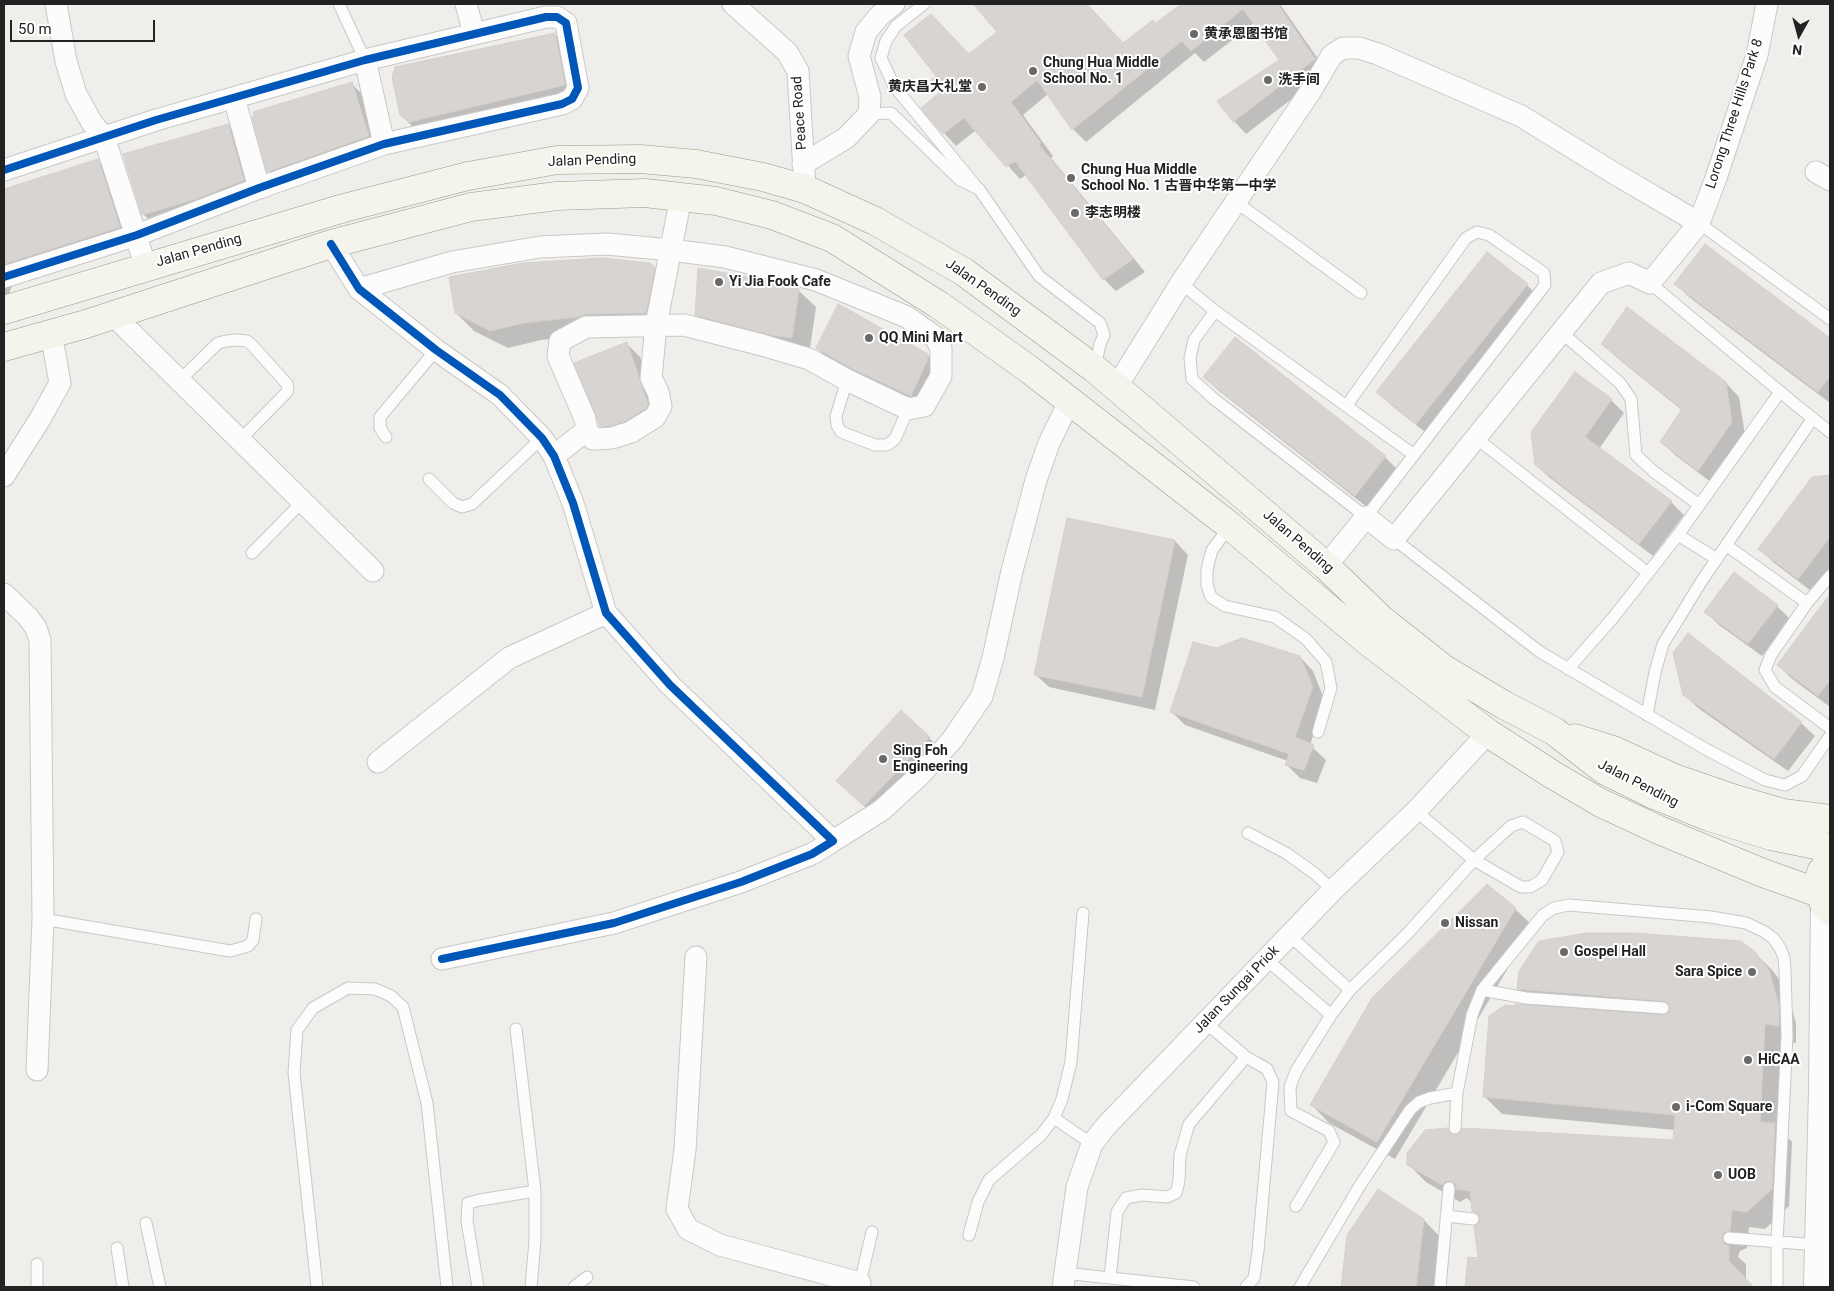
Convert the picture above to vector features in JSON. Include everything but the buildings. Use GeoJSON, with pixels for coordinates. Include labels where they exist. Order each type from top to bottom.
{"type":"FeatureCollection","features":[{"type":"Feature","properties":{"kind":"main road","name":"Jalan Pending"},"geometry":{"type":"LineString","coordinates":[[4,310],[344,208],[458,179],[557,160],[640,159],[696,164],[763,177],[804,176],[964,272],[1095,369],[1326,566],[1382,620],[1444,669],[1504,705],[1554,731],[1604,770],[1652,794],[1709,817],[1771,836],[1830,848]]}},
{"type":"Feature","properties":{"kind":"main road"},"geometry":{"type":"LineString","coordinates":[[4,347],[113,315],[331,244],[471,207],[557,196],[645,193],[716,201],[772,215],[832,238],[940,305],[1030,370],[1230,526],[1366,640],[1488,733],[1601,803],[1824,903]]}},
{"type":"Feature","properties":{"kind":"main road"},"geometry":{"type":"LineString","coordinates":[[1554,731],[1613,750],[1674,778],[1735,799],[1783,813],[1830,818]]}},
{"type":"Feature","properties":{"kind":"main road"},"geometry":{"type":"LineString","coordinates":[[1824,903],[1818,884],[1820,872],[1830,861]]}},
{"type":"Feature","properties":{"kind":"street"},"geometry":{"type":"LineString","coordinates":[[56,4],[66,61],[76,94],[92,123],[104,138],[146,267]]}},
{"type":"Feature","properties":{"kind":"street"},"geometry":{"type":"LineString","coordinates":[[466,4],[474,34]]}},
{"type":"Feature","properties":{"kind":"street","name":"Peace Road"},"geometry":{"type":"LineString","coordinates":[[733,4],[787,52],[798,71],[804,176]]}},
{"type":"Feature","properties":{"kind":"street"},"geometry":{"type":"LineString","coordinates":[[804,176],[846,138],[868,114],[870,97],[859,56],[866,32],[894,4]]}},
{"type":"Feature","properties":{"kind":"street","name":"Lorong Three Hills Park 8"},"geometry":{"type":"LineString","coordinates":[[1650,283],[1699,223],[1757,55],[1767,4]]}},
{"type":"Feature","properties":{"kind":"street"},"geometry":{"type":"LineString","coordinates":[[4,170],[234,98],[366,60],[546,18],[557,17],[566,23],[578,88],[572,99],[562,104],[384,144],[259,188],[137,235],[4,277]]}},
{"type":"Feature","properties":{"kind":"street"},"geometry":{"type":"LineString","coordinates":[[1117,386],[1181,283],[1312,89],[1332,54],[1343,48],[1359,48],[1378,54],[1521,116],[1699,223]]}},
{"type":"Feature","properties":{"kind":"street"},"geometry":{"type":"LineString","coordinates":[[366,60],[384,144]]}},
{"type":"Feature","properties":{"kind":"street"},"geometry":{"type":"LineString","coordinates":[[234,98],[259,188]]}},
{"type":"Feature","properties":{"kind":"street"},"geometry":{"type":"LineString","coordinates":[[359,289],[452,262],[540,247],[607,244],[671,250],[725,257],[816,280],[907,317],[934,336],[941,348],[941,376],[924,406],[908,409],[847,380],[809,359],[684,325],[656,325],[586,327],[560,341],[558,356],[585,419],[587,430],[594,439],[612,438],[631,432],[655,417],[661,406],[658,392],[651,378],[656,325],[671,250],[681,197]]}},
{"type":"Feature","properties":{"kind":"street"},"geometry":{"type":"LineString","coordinates":[[331,244],[359,289],[436,350],[500,395],[542,438],[554,456],[573,504],[606,613],[670,685],[833,841]]}},
{"type":"Feature","properties":{"kind":"street"},"geometry":{"type":"LineString","coordinates":[[1326,566],[1366,517],[1394,539],[1601,282],[1629,273],[1650,283]]}},
{"type":"Feature","properties":{"kind":"street"},"geometry":{"type":"LineString","coordinates":[[920,326],[940,305]]}},
{"type":"Feature","properties":{"kind":"street"},"geometry":{"type":"LineString","coordinates":[[113,315],[373,571]]}},
{"type":"Feature","properties":{"kind":"street"},"geometry":{"type":"LineString","coordinates":[[4,476],[60,383],[51,333]]}},
{"type":"Feature","properties":{"kind":"street"},"geometry":{"type":"LineString","coordinates":[[442,959],[614,923],[741,882],[812,854],[882,810],[920,775],[952,740],[982,696],[994,658],[1012,571],[1036,480],[1049,443],[1069,402]]}},
{"type":"Feature","properties":{"kind":"street"},"geometry":{"type":"LineString","coordinates":[[554,456],[587,430]]}},
{"type":"Feature","properties":{"kind":"street"},"geometry":{"type":"LineString","coordinates":[[4,594],[27,616],[36,628],[40,640],[43,919],[37,1070]]}},
{"type":"Feature","properties":{"kind":"street"},"geometry":{"type":"LineString","coordinates":[[378,762],[509,658],[606,613]]}},
{"type":"Feature","properties":{"kind":"street","name":"Jalan Sungai Priok"},"geometry":{"type":"LineString","coordinates":[[1064,1280],[1077,1187],[1092,1144],[1106,1126],[1333,890],[1416,811],[1488,733]]}},
{"type":"Feature","properties":{"kind":"street"},"geometry":{"type":"LineString","coordinates":[[1818,1287],[1818,1245],[1826,1087],[1824,903]]}},
{"type":"Feature","properties":{"kind":"street"},"geometry":{"type":"LineString","coordinates":[[696,957],[685,1150],[677,1209],[688,1228],[720,1245],[860,1285]]}},
{"type":"Feature","properties":{"kind":"lane"},"geometry":{"type":"LineString","coordinates":[[339,4],[366,60]]}},
{"type":"Feature","properties":{"kind":"lane"},"geometry":{"type":"LineString","coordinates":[[924,4],[896,26],[886,41],[881,58],[894,86],[979,189],[1039,276],[1100,323],[1104,335],[1100,344],[1095,369]]}},
{"type":"Feature","properties":{"kind":"lane"},"geometry":{"type":"LineString","coordinates":[[868,114],[891,113],[960,180],[979,189]]}},
{"type":"Feature","properties":{"kind":"lane"},"geometry":{"type":"LineString","coordinates":[[1236,202],[1361,294]]}},
{"type":"Feature","properties":{"kind":"lane"},"geometry":{"type":"LineString","coordinates":[[1699,223],[1830,319]]}},
{"type":"Feature","properties":{"kind":"lane"},"geometry":{"type":"LineString","coordinates":[[1215,311],[1194,340],[1190,358],[1192,379],[1214,399],[1366,517],[1544,285],[1544,273],[1490,235],[1478,232],[1466,238],[1347,405]]}},
{"type":"Feature","properties":{"kind":"lane"},"geometry":{"type":"LineString","coordinates":[[1181,283],[1215,311],[1414,455]]}},
{"type":"Feature","properties":{"kind":"lane"},"geometry":{"type":"LineString","coordinates":[[1650,283],[1830,432]]}},
{"type":"Feature","properties":{"kind":"lane"},"geometry":{"type":"LineString","coordinates":[[1561,332],[1620,383],[1631,399],[1636,455],[1653,471],[1699,505]]}},
{"type":"Feature","properties":{"kind":"lane"},"geometry":{"type":"LineString","coordinates":[[179,381],[218,343],[237,340],[247,341],[287,384],[288,388],[287,392],[240,440]]}},
{"type":"Feature","properties":{"kind":"lane"},"geometry":{"type":"LineString","coordinates":[[386,437],[380,428],[380,417],[436,350]]}},
{"type":"Feature","properties":{"kind":"lane"},"geometry":{"type":"LineString","coordinates":[[847,380],[836,416],[837,425],[841,432],[875,445],[887,445],[895,439],[908,409]]}},
{"type":"Feature","properties":{"kind":"lane"},"geometry":{"type":"LineString","coordinates":[[1568,669],[1612,619],[1678,535],[1780,392]]}},
{"type":"Feature","properties":{"kind":"lane"},"geometry":{"type":"LineString","coordinates":[[1647,715],[1655,672],[1664,644],[1716,559],[1813,418]]}},
{"type":"Feature","properties":{"kind":"lane"},"geometry":{"type":"LineString","coordinates":[[429,479],[453,503],[462,507],[467,506],[472,504],[542,438]]}},
{"type":"Feature","properties":{"kind":"lane"},"geometry":{"type":"LineString","coordinates":[[1476,438],[1648,573]]}},
{"type":"Feature","properties":{"kind":"lane"},"geometry":{"type":"LineString","coordinates":[[252,553],[302,502]]}},
{"type":"Feature","properties":{"kind":"lane"},"geometry":{"type":"LineString","coordinates":[[1230,526],[1212,550],[1206,571],[1207,585],[1211,597],[1225,606],[1275,617],[1306,639],[1326,662],[1331,688],[1318,732]]}},
{"type":"Feature","properties":{"kind":"lane"},"geometry":{"type":"LineString","coordinates":[[1678,535],[1716,559]]}},
{"type":"Feature","properties":{"kind":"lane"},"geometry":{"type":"LineString","coordinates":[[1394,539],[1540,652],[1709,751],[1764,780],[1785,785],[1802,776],[1830,736]]}},
{"type":"Feature","properties":{"kind":"lane"},"geometry":{"type":"LineString","coordinates":[[1726,545],[1807,603]]}},
{"type":"Feature","properties":{"kind":"lane"},"geometry":{"type":"LineString","coordinates":[[1830,576],[1807,603],[1772,654],[1765,670],[1775,687],[1830,728]]}},
{"type":"Feature","properties":{"kind":"lane"},"geometry":{"type":"LineString","coordinates":[[1296,1206],[1334,1142],[1329,1131],[1291,1111],[1290,1087],[1296,1071],[1331,1015],[1350,990],[1408,933],[1474,860],[1511,826],[1523,822],[1555,841],[1558,852],[1542,880],[1530,887],[1521,887],[1474,860],[1416,811]]}},
{"type":"Feature","properties":{"kind":"lane"},"geometry":{"type":"LineString","coordinates":[[1248,833],[1286,853],[1314,873],[1333,890]]}},
{"type":"Feature","properties":{"kind":"lane"},"geometry":{"type":"LineString","coordinates":[[1455,1128],[1457,1094],[1472,1015],[1482,990],[1543,915],[1554,908],[1569,905],[1711,917],[1746,923],[1763,931],[1773,938],[1784,958],[1787,1035],[1777,1243],[1777,1287]]}},
{"type":"Feature","properties":{"kind":"lane"},"geometry":{"type":"LineString","coordinates":[[969,1235],[978,1202],[989,1180],[1041,1135],[1054,1118],[1062,1099],[1071,1062],[1083,913]]}},
{"type":"Feature","properties":{"kind":"lane"},"geometry":{"type":"LineString","coordinates":[[43,919],[230,951],[248,946],[253,940],[256,919]]}},
{"type":"Feature","properties":{"kind":"lane"},"geometry":{"type":"LineString","coordinates":[[1290,936],[1350,990]]}},
{"type":"Feature","properties":{"kind":"lane"},"geometry":{"type":"LineString","coordinates":[[1267,960],[1331,1015]]}},
{"type":"Feature","properties":{"kind":"lane"},"geometry":{"type":"LineString","coordinates":[[317,1287],[294,1073],[297,1030],[313,1008],[348,988],[375,989],[391,996],[403,1007],[427,1103],[447,1287]]}},
{"type":"Feature","properties":{"kind":"lane"},"geometry":{"type":"LineString","coordinates":[[1482,990],[1526,998],[1663,1008]]}},
{"type":"Feature","properties":{"kind":"lane"},"geometry":{"type":"LineString","coordinates":[[1206,1022],[1246,1057],[1267,1070],[1273,1082],[1258,1251],[1254,1278],[1246,1287]]}},
{"type":"Feature","properties":{"kind":"lane"},"geometry":{"type":"LineString","coordinates":[[516,1029],[535,1191],[535,1240],[532,1287]]}},
{"type":"Feature","properties":{"kind":"lane"},"geometry":{"type":"LineString","coordinates":[[1110,1278],[1117,1212],[1126,1198],[1142,1195],[1167,1197],[1176,1193],[1179,1181],[1180,1154],[1189,1124],[1246,1057]]}},
{"type":"Feature","properties":{"kind":"lane"},"geometry":{"type":"LineString","coordinates":[[1300,1287],[1359,1187],[1410,1110],[1419,1102],[1430,1098],[1457,1094]]}},
{"type":"Feature","properties":{"kind":"lane"},"geometry":{"type":"LineString","coordinates":[[1054,1118],[1092,1144]]}},
{"type":"Feature","properties":{"kind":"lane"},"geometry":{"type":"LineString","coordinates":[[1440,1287],[1448,1188]]}},
{"type":"Feature","properties":{"kind":"lane"},"geometry":{"type":"LineString","coordinates":[[478,1287],[468,1221],[468,1204],[480,1200],[535,1191]]}},
{"type":"Feature","properties":{"kind":"lane"},"geometry":{"type":"LineString","coordinates":[[1446,1216],[1473,1219]]}},
{"type":"Feature","properties":{"kind":"lane"},"geometry":{"type":"LineString","coordinates":[[146,1223],[160,1287]]}},
{"type":"Feature","properties":{"kind":"lane"},"geometry":{"type":"LineString","coordinates":[[860,1285],[872,1232]]}},
{"type":"Feature","properties":{"kind":"lane"},"geometry":{"type":"LineString","coordinates":[[1729,1238],[1818,1245]]}},
{"type":"Feature","properties":{"kind":"lane"},"geometry":{"type":"LineString","coordinates":[[117,1248],[123,1287]]}},
{"type":"Feature","properties":{"kind":"lane"},"geometry":{"type":"LineString","coordinates":[[37,1264],[37,1287]]}},
{"type":"Feature","properties":{"kind":"lane"},"geometry":{"type":"LineString","coordinates":[[574,1287],[587,1277]]}},
{"type":"Feature","properties":{"kind":"lane"},"geometry":{"type":"LineString","coordinates":[[1064,1280],[1110,1278],[1194,1287]]}},
{"type":"Feature","properties":{"kind":"cycle path"},"geometry":{"type":"LineString","coordinates":[[4,170],[156,120],[365,60],[546,17],[557,17],[566,23],[578,88],[572,99],[562,104],[384,144],[259,188],[137,235],[4,277]]}},
{"type":"Feature","properties":{"kind":"cycle path"},"geometry":{"type":"LineString","coordinates":[[331,244],[359,289],[436,350],[500,395],[542,438],[554,456],[573,503],[606,613],[670,685],[833,841],[812,854],[741,882],[614,923],[442,959]]}},
{"type":"Feature","properties":{"kind":"place","name":"黄承恩图书馆"},"geometry":{"type":"Point","coordinates":[1194,34]}},
{"type":"Feature","properties":{"kind":"place","name":"Chung Hua Middle School No. 1"},"geometry":{"type":"Point","coordinates":[1033,71]}},
{"type":"Feature","properties":{"kind":"place","name":"洗手间"},"geometry":{"type":"Point","coordinates":[1268,80]}},
{"type":"Feature","properties":{"kind":"place","name":"黄庆昌大礼堂"},"geometry":{"type":"Point","coordinates":[982,87]}},
{"type":"Feature","properties":{"kind":"place","name":"Chung Hua Middle School No. 1 古晋中华第一中学"},"geometry":{"type":"Point","coordinates":[1071,178]}},
{"type":"Feature","properties":{"kind":"place","name":"李志明楼"},"geometry":{"type":"Point","coordinates":[1075,213]}},
{"type":"Feature","properties":{"kind":"place","name":"Yi Jia Fook Cafe"},"geometry":{"type":"Point","coordinates":[719,282]}},
{"type":"Feature","properties":{"kind":"place","name":"QQ Mini Mart"},"geometry":{"type":"Point","coordinates":[869,338]}},
{"type":"Feature","properties":{"kind":"place","name":"Sing Foh Engineering"},"geometry":{"type":"Point","coordinates":[883,759]}},
{"type":"Feature","properties":{"kind":"place","name":"Nissan"},"geometry":{"type":"Point","coordinates":[1445,923]}},
{"type":"Feature","properties":{"kind":"place","name":"Gospel Hall"},"geometry":{"type":"Point","coordinates":[1564,952]}},
{"type":"Feature","properties":{"kind":"place","name":"Sara Spice"},"geometry":{"type":"Point","coordinates":[1752,972]}},
{"type":"Feature","properties":{"kind":"place","name":"HiCAA"},"geometry":{"type":"Point","coordinates":[1748,1060]}},
{"type":"Feature","properties":{"kind":"place","name":"i-Com Square"},"geometry":{"type":"Point","coordinates":[1676,1107]}},
{"type":"Feature","properties":{"kind":"place","name":"UOB"},"geometry":{"type":"Point","coordinates":[1718,1175]}}]}
